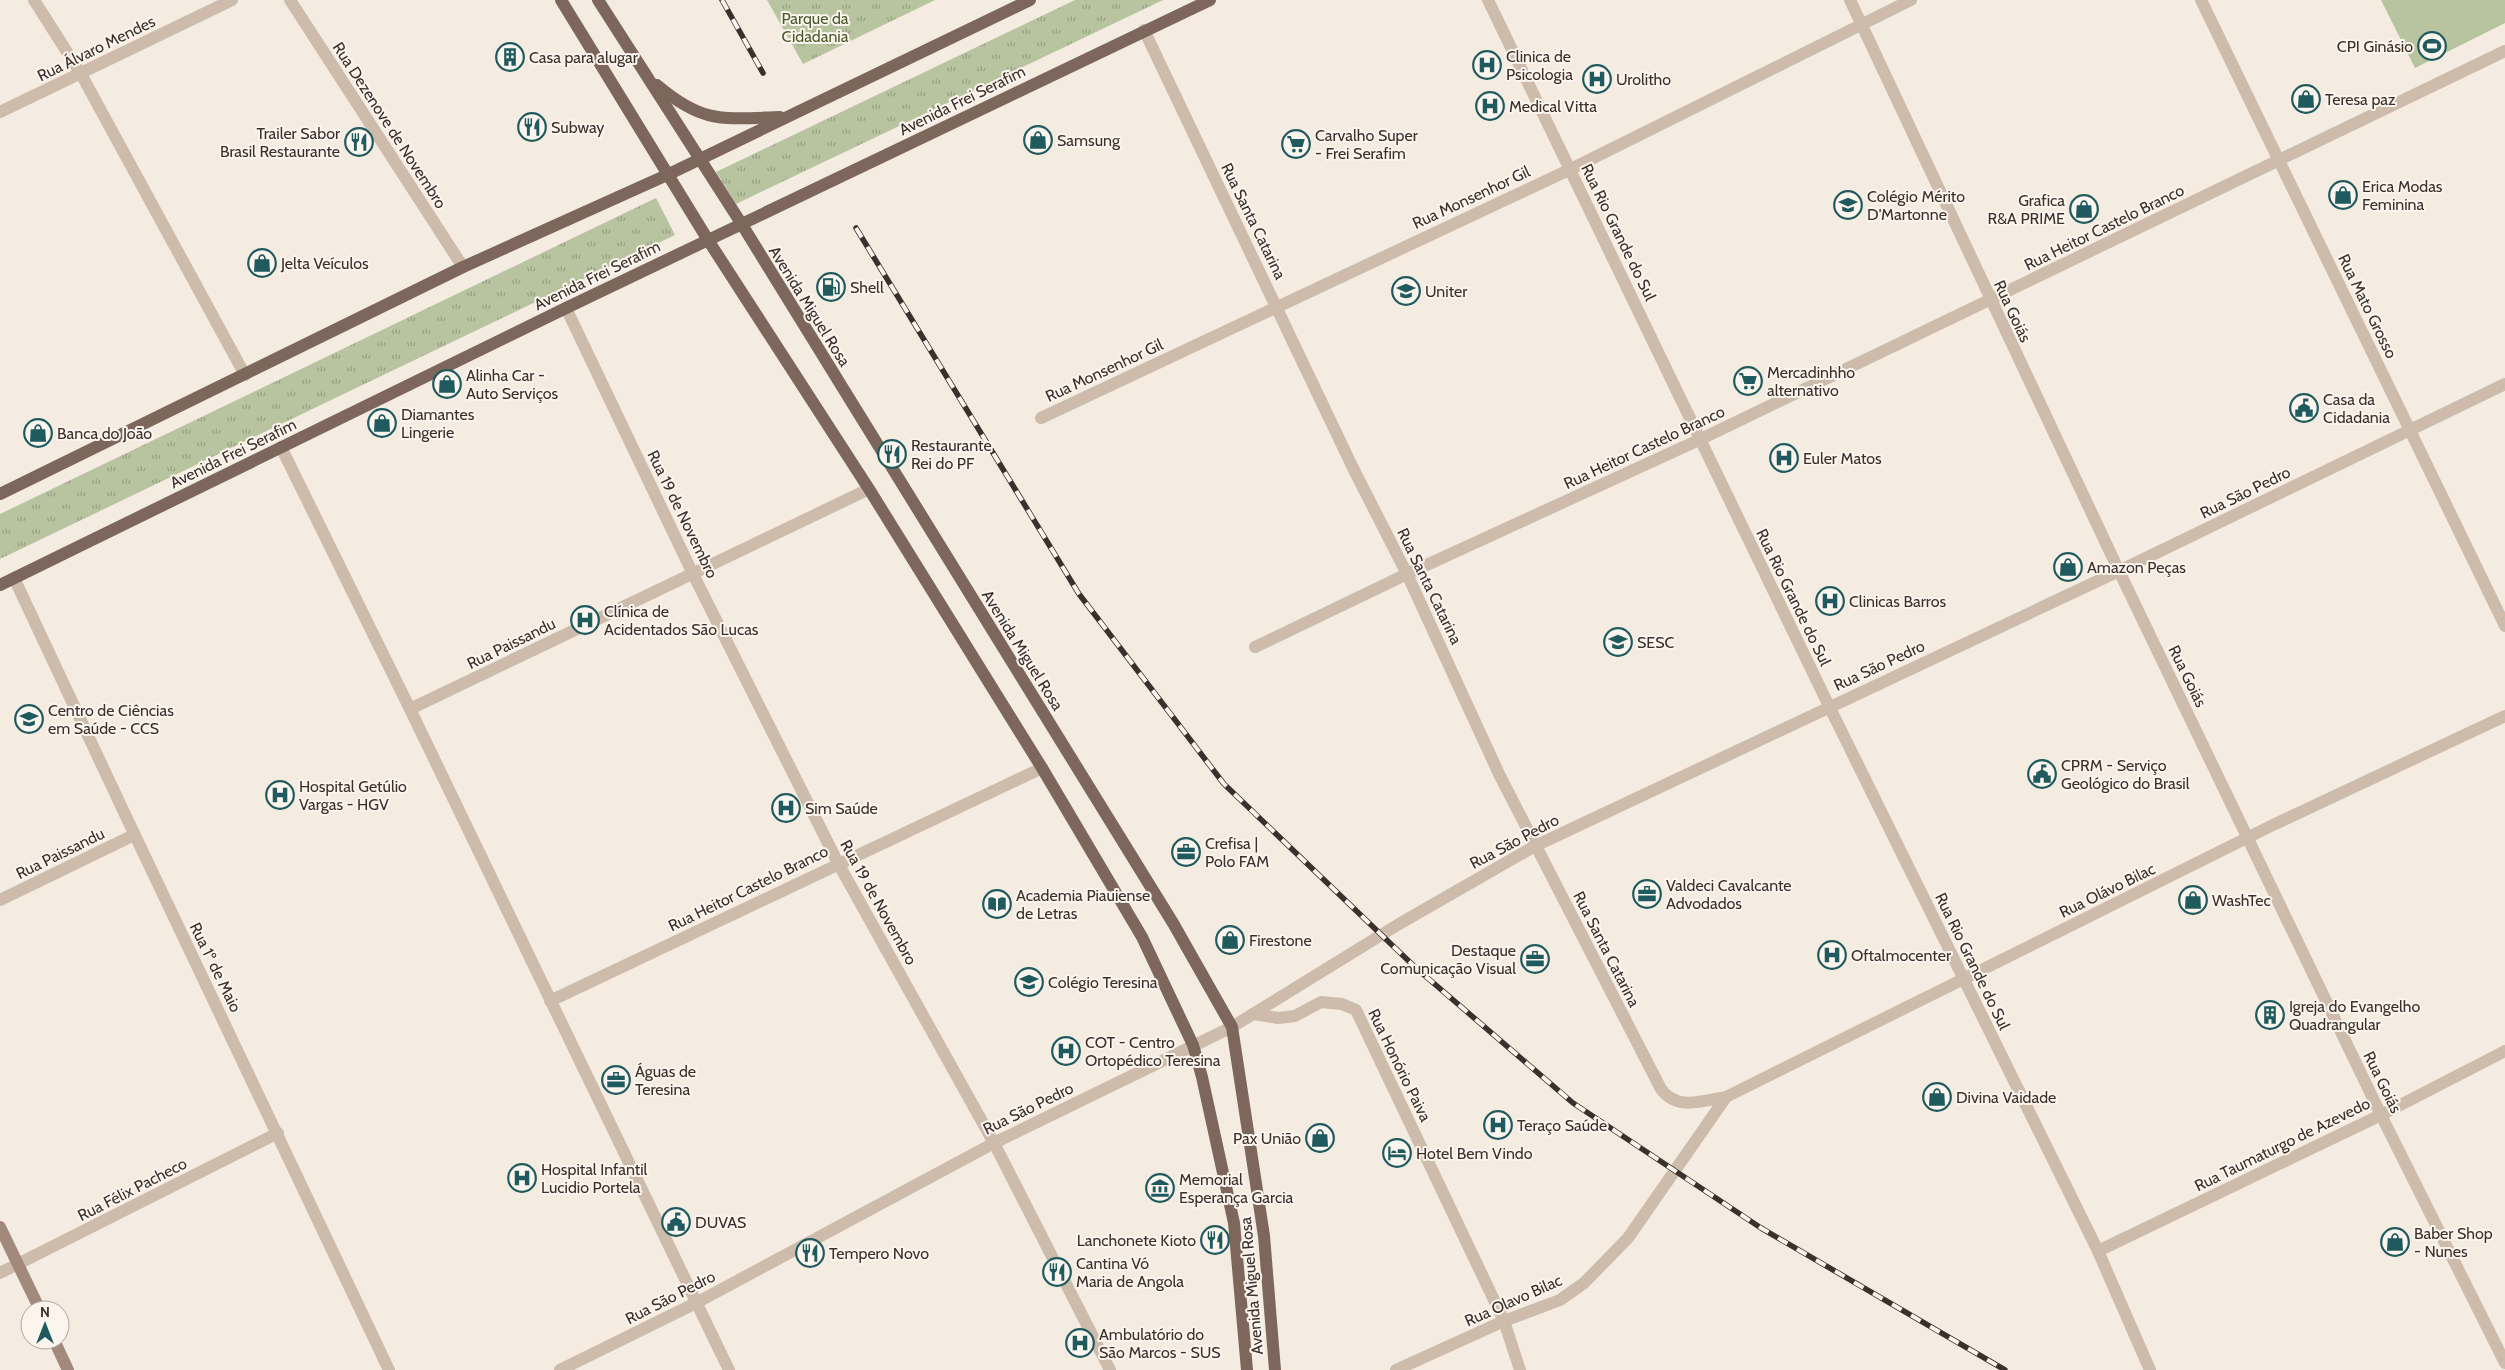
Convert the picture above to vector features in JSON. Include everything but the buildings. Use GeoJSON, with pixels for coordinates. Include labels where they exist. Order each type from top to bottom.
{"type":"FeatureCollection","features":[{"type":"Feature","properties":{"kind":"main road","name":"Avenida Miguel Rosa"},"geometry":{"type":"LineString","coordinates":[[561,0],[708,240],[869,489],[1042,768],[1142,937],[1193,1045],[1234,1223],[1247,1370]]}},
{"type":"Feature","properties":{"kind":"main road","name":"Avenida Miguel Rosa"},"geometry":{"type":"LineString","coordinates":[[598,0],[741,223],[1173,923],[1232,1027],[1264,1236],[1275,1370]]}},
{"type":"Feature","properties":{"kind":"main road"},"geometry":{"type":"LineString","coordinates":[[0,494],[463,267],[700,159],[1030,0]]}},
{"type":"Feature","properties":{"kind":"main road","name":"Avenida Frei Serafim"},"geometry":{"type":"LineString","coordinates":[[0,584],[741,223],[1210,0]]}},
{"type":"Feature","properties":{"kind":"main road"},"geometry":{"type":"LineString","coordinates":[[646,76],[672,98],[704,115],[724,119],[785,117]]}},
{"type":"Feature","properties":{"kind":"main road"},"geometry":{"type":"LineString","coordinates":[[0,1227],[35,1300]]}},
{"type":"Feature","properties":{"kind":"main road"},"geometry":{"type":"LineString","coordinates":[[59,1350],[68,1370]]}},
{"type":"Feature","properties":{"kind":"street"},"geometry":{"type":"LineString","coordinates":[[34,0],[81,74],[245,375]]}},
{"type":"Feature","properties":{"kind":"street","name":"Rua Álvaro Mendes"},"geometry":{"type":"LineString","coordinates":[[0,112],[232,0]]}},
{"type":"Feature","properties":{"kind":"street","name":"Rua Dezenove de Novembro"},"geometry":{"type":"LineString","coordinates":[[290,0],[463,267]]}},
{"type":"Feature","properties":{"kind":"street","name":"Rua Rio Grande do Sul"},"geometry":{"type":"LineString","coordinates":[[1488,0],[1829,706],[2098,1250],[2150,1370]]}},
{"type":"Feature","properties":{"kind":"street","name":"Rua Goiás"},"geometry":{"type":"LineString","coordinates":[[1850,0],[1990,301],[2119,571],[2381,1115],[2505,1362]]}},
{"type":"Feature","properties":{"kind":"street","name":"Rua Monsenhor Gil"},"geometry":{"type":"LineString","coordinates":[[1041,418],[1277,305],[1570,169],[1911,0]]}},
{"type":"Feature","properties":{"kind":"street","name":"Rua Mato Grosso"},"geometry":{"type":"LineString","coordinates":[[2201,0],[2505,626]]}},
{"type":"Feature","properties":{"kind":"street","name":"Rua Santa Catarina"},"geometry":{"type":"LineString","coordinates":[[1144,30],[1277,305],[1353,468],[1407,574],[1535,846],[1668,1098],[1678,1103],[1726,1098]]}},
{"type":"Feature","properties":{"kind":"street","name":"Rua Heitor Castelo Branco"},"geometry":{"type":"LineString","coordinates":[[1255,647],[1407,574],[1701,440],[2505,51]]}},
{"type":"Feature","properties":{"kind":"street","name":"Rua 19 de Novembro"},"geometry":{"type":"LineString","coordinates":[[566,308],[693,574],[838,863],[994,1143],[1110,1370]]}},
{"type":"Feature","properties":{"kind":"street","name":"Rua São Pedro"},"geometry":{"type":"LineString","coordinates":[[560,1370],[696,1303],[994,1143],[1232,1027],[1399,924],[1535,846],[2119,571],[2505,384]]}},
{"type":"Feature","properties":{"kind":"street"},"geometry":{"type":"LineString","coordinates":[[281,448],[410,709],[729,1370]]}},
{"type":"Feature","properties":{"kind":"street","name":"Rua Paissandu"},"geometry":{"type":"LineString","coordinates":[[410,709],[869,489]]}},
{"type":"Feature","properties":{"kind":"street","name":"Rua 1º de Maio"},"geometry":{"type":"LineString","coordinates":[[14,578],[134,835],[278,1133],[389,1370]]}},
{"type":"Feature","properties":{"kind":"street","name":"Rua Olávo Bilac"},"geometry":{"type":"LineString","coordinates":[[1726,1098],[2248,838],[2505,716]]}},
{"type":"Feature","properties":{"kind":"street","name":"Rua Heitor Castelo Branco"},"geometry":{"type":"LineString","coordinates":[[550,1001],[1042,768]]}},
{"type":"Feature","properties":{"kind":"street","name":"Rua Paissandu"},"geometry":{"type":"LineString","coordinates":[[0,900],[134,835]]}},
{"type":"Feature","properties":{"kind":"street","name":"Rua Honório Paiva"},"geometry":{"type":"LineString","coordinates":[[1252,1014],[1278,1018],[1295,1016],[1321,1002],[1342,1004],[1356,1010],[1504,1321],[1520,1370]]}},
{"type":"Feature","properties":{"kind":"street","name":"Rua Taumaturgo de Azevedo"},"geometry":{"type":"LineString","coordinates":[[2098,1250],[2381,1115],[2505,1051]]}},
{"type":"Feature","properties":{"kind":"street","name":"Rua Olavo Bilac"},"geometry":{"type":"LineString","coordinates":[[1396,1370],[1504,1321],[1560,1300],[1584,1283],[1628,1238],[1726,1098]]}},
{"type":"Feature","properties":{"kind":"street","name":"Rua Félix Pacheco"},"geometry":{"type":"LineString","coordinates":[[0,1273],[278,1133]]}},
{"type":"Feature","properties":{"kind":"green space","name":"Parque da Cidadania"},"geometry":{"type":"Polygon","coordinates":[[[767,0],[935,0],[803,64],[767,0]]]}},
{"type":"Feature","properties":{"kind":"green space"},"geometry":{"type":"Polygon","coordinates":[[[1075,0],[1163,0],[736,204],[716,172],[1075,0]]]}},
{"type":"Feature","properties":{"kind":"green space","name":"CPI Ginásio"},"geometry":{"type":"Polygon","coordinates":[[[2381,0],[2505,0],[2505,23],[2415,68],[2381,0]]]}},
{"type":"Feature","properties":{"kind":"green space"},"geometry":{"type":"Polygon","coordinates":[[[656,198],[675,235],[0,559],[0,514],[656,198]]]}},
{"type":"Feature","properties":{"kind":"railway"},"geometry":{"type":"LineString","coordinates":[[722,0],[763,73]]}},
{"type":"Feature","properties":{"kind":"railway"},"geometry":{"type":"LineString","coordinates":[[856,228],[1079,594],[1224,784],[1416,968],[1573,1103],[1761,1228],[2005,1370]]}},
{"type":"Feature","properties":{"kind":"place","name":"CPI Ginásio"},"geometry":{"type":"Point","coordinates":[2432,46]}},
{"type":"Feature","properties":{"kind":"place","name":"Casa para alugar"},"geometry":{"type":"Point","coordinates":[510,57]}},
{"type":"Feature","properties":{"kind":"place","name":"Clinica de Psicologia"},"geometry":{"type":"Point","coordinates":[1487,65]}},
{"type":"Feature","properties":{"kind":"place","name":"Urolitho"},"geometry":{"type":"Point","coordinates":[1597,79]}},
{"type":"Feature","properties":{"kind":"place","name":"Teresa paz"},"geometry":{"type":"Point","coordinates":[2306,99]}},
{"type":"Feature","properties":{"kind":"place","name":"Medical Vitta"},"geometry":{"type":"Point","coordinates":[1490,106]}},
{"type":"Feature","properties":{"kind":"place","name":"Subway"},"geometry":{"type":"Point","coordinates":[532,127]}},
{"type":"Feature","properties":{"kind":"place","name":"Samsung"},"geometry":{"type":"Point","coordinates":[1038,140]}},
{"type":"Feature","properties":{"kind":"place","name":"Trailer Sabor Brasil Restaurante"},"geometry":{"type":"Point","coordinates":[359,142]}},
{"type":"Feature","properties":{"kind":"place","name":"Carvalho Super - Frei Serafim"},"geometry":{"type":"Point","coordinates":[1296,144]}},
{"type":"Feature","properties":{"kind":"place","name":"Erica Modas Feminina"},"geometry":{"type":"Point","coordinates":[2343,195]}},
{"type":"Feature","properties":{"kind":"place","name":"Colégio Mérito D'Martonne"},"geometry":{"type":"Point","coordinates":[1848,205]}},
{"type":"Feature","properties":{"kind":"place","name":"Grafica R&A PRIME"},"geometry":{"type":"Point","coordinates":[2084,209]}},
{"type":"Feature","properties":{"kind":"place","name":"Jelta Veículos"},"geometry":{"type":"Point","coordinates":[262,263]}},
{"type":"Feature","properties":{"kind":"place","name":"Shell"},"geometry":{"type":"Point","coordinates":[831,287]}},
{"type":"Feature","properties":{"kind":"place","name":"Uniter"},"geometry":{"type":"Point","coordinates":[1406,291]}},
{"type":"Feature","properties":{"kind":"place","name":"Mercadinhho alternativo"},"geometry":{"type":"Point","coordinates":[1748,381]}},
{"type":"Feature","properties":{"kind":"place","name":"Alinha Car - Auto Serviços"},"geometry":{"type":"Point","coordinates":[447,384]}},
{"type":"Feature","properties":{"kind":"place","name":"Casa da Cidadania"},"geometry":{"type":"Point","coordinates":[2304,408]}},
{"type":"Feature","properties":{"kind":"place","name":"Diamantes Lingerie"},"geometry":{"type":"Point","coordinates":[382,423]}},
{"type":"Feature","properties":{"kind":"place","name":"Banca do João"},"geometry":{"type":"Point","coordinates":[38,433]}},
{"type":"Feature","properties":{"kind":"place","name":"Restaurante Rei do PF"},"geometry":{"type":"Point","coordinates":[892,454]}},
{"type":"Feature","properties":{"kind":"place","name":"Euler Matos"},"geometry":{"type":"Point","coordinates":[1784,458]}},
{"type":"Feature","properties":{"kind":"place","name":"Amazon Peças"},"geometry":{"type":"Point","coordinates":[2068,567]}},
{"type":"Feature","properties":{"kind":"place","name":"Clinicas Barros"},"geometry":{"type":"Point","coordinates":[1830,601]}},
{"type":"Feature","properties":{"kind":"place","name":"Clínica de Acidentados São Lucas"},"geometry":{"type":"Point","coordinates":[585,620]}},
{"type":"Feature","properties":{"kind":"place","name":"SESC"},"geometry":{"type":"Point","coordinates":[1618,642]}},
{"type":"Feature","properties":{"kind":"place","name":"Centro de Ciências em Saúde - CCS"},"geometry":{"type":"Point","coordinates":[29,719]}},
{"type":"Feature","properties":{"kind":"place","name":"CPRM - Serviço Geológico do Brasil"},"geometry":{"type":"Point","coordinates":[2042,774]}},
{"type":"Feature","properties":{"kind":"place","name":"Hospital Getúlio Vargas - HGV"},"geometry":{"type":"Point","coordinates":[280,795]}},
{"type":"Feature","properties":{"kind":"place","name":"Sim Saúde"},"geometry":{"type":"Point","coordinates":[786,808]}},
{"type":"Feature","properties":{"kind":"place","name":"Crefisa | Polo FAM"},"geometry":{"type":"Point","coordinates":[1186,852]}},
{"type":"Feature","properties":{"kind":"place","name":"Valdeci Cavalcante Advodados"},"geometry":{"type":"Point","coordinates":[1647,894]}},
{"type":"Feature","properties":{"kind":"place","name":"WashTec"},"geometry":{"type":"Point","coordinates":[2193,900]}},
{"type":"Feature","properties":{"kind":"place","name":"Academia Piauiense de Letras"},"geometry":{"type":"Point","coordinates":[997,904]}},
{"type":"Feature","properties":{"kind":"place","name":"Firestone"},"geometry":{"type":"Point","coordinates":[1230,940]}},
{"type":"Feature","properties":{"kind":"place","name":"Oftalmocenter"},"geometry":{"type":"Point","coordinates":[1832,955]}},
{"type":"Feature","properties":{"kind":"place","name":"Destaque Comunicação Visual"},"geometry":{"type":"Point","coordinates":[1535,959]}},
{"type":"Feature","properties":{"kind":"place","name":"Colégio Teresina"},"geometry":{"type":"Point","coordinates":[1029,982]}},
{"type":"Feature","properties":{"kind":"place","name":"Igreja do Evangelho Quadrangular"},"geometry":{"type":"Point","coordinates":[2270,1015]}},
{"type":"Feature","properties":{"kind":"place","name":"COT - Centro Ortopédico Teresina"},"geometry":{"type":"Point","coordinates":[1066,1051]}},
{"type":"Feature","properties":{"kind":"place","name":"Águas de Teresina"},"geometry":{"type":"Point","coordinates":[616,1080]}},
{"type":"Feature","properties":{"kind":"place","name":"Divina Vaidade"},"geometry":{"type":"Point","coordinates":[1937,1097]}},
{"type":"Feature","properties":{"kind":"place","name":"Teraço Saúde"},"geometry":{"type":"Point","coordinates":[1498,1125]}},
{"type":"Feature","properties":{"kind":"place","name":"Pax União"},"geometry":{"type":"Point","coordinates":[1320,1138]}},
{"type":"Feature","properties":{"kind":"place","name":"Hotel Bem Vindo"},"geometry":{"type":"Point","coordinates":[1397,1153]}},
{"type":"Feature","properties":{"kind":"place","name":"Hospital Infantil Lucidio Portela"},"geometry":{"type":"Point","coordinates":[522,1178]}},
{"type":"Feature","properties":{"kind":"place","name":"Memorial Esperança Garcia"},"geometry":{"type":"Point","coordinates":[1160,1188]}},
{"type":"Feature","properties":{"kind":"place","name":"DUVAS"},"geometry":{"type":"Point","coordinates":[676,1222]}},
{"type":"Feature","properties":{"kind":"place","name":"Lanchonete Kioto"},"geometry":{"type":"Point","coordinates":[1215,1240]}},
{"type":"Feature","properties":{"kind":"place","name":"Baber Shop - Nunes"},"geometry":{"type":"Point","coordinates":[2395,1242]}},
{"type":"Feature","properties":{"kind":"place","name":"Tempero Novo"},"geometry":{"type":"Point","coordinates":[810,1253]}},
{"type":"Feature","properties":{"kind":"place","name":"Cantina Vó Maria de Angola"},"geometry":{"type":"Point","coordinates":[1057,1272]}},
{"type":"Feature","properties":{"kind":"place","name":"Ambulatório do São Marcos - SUS"},"geometry":{"type":"Point","coordinates":[1080,1343]}}]}
